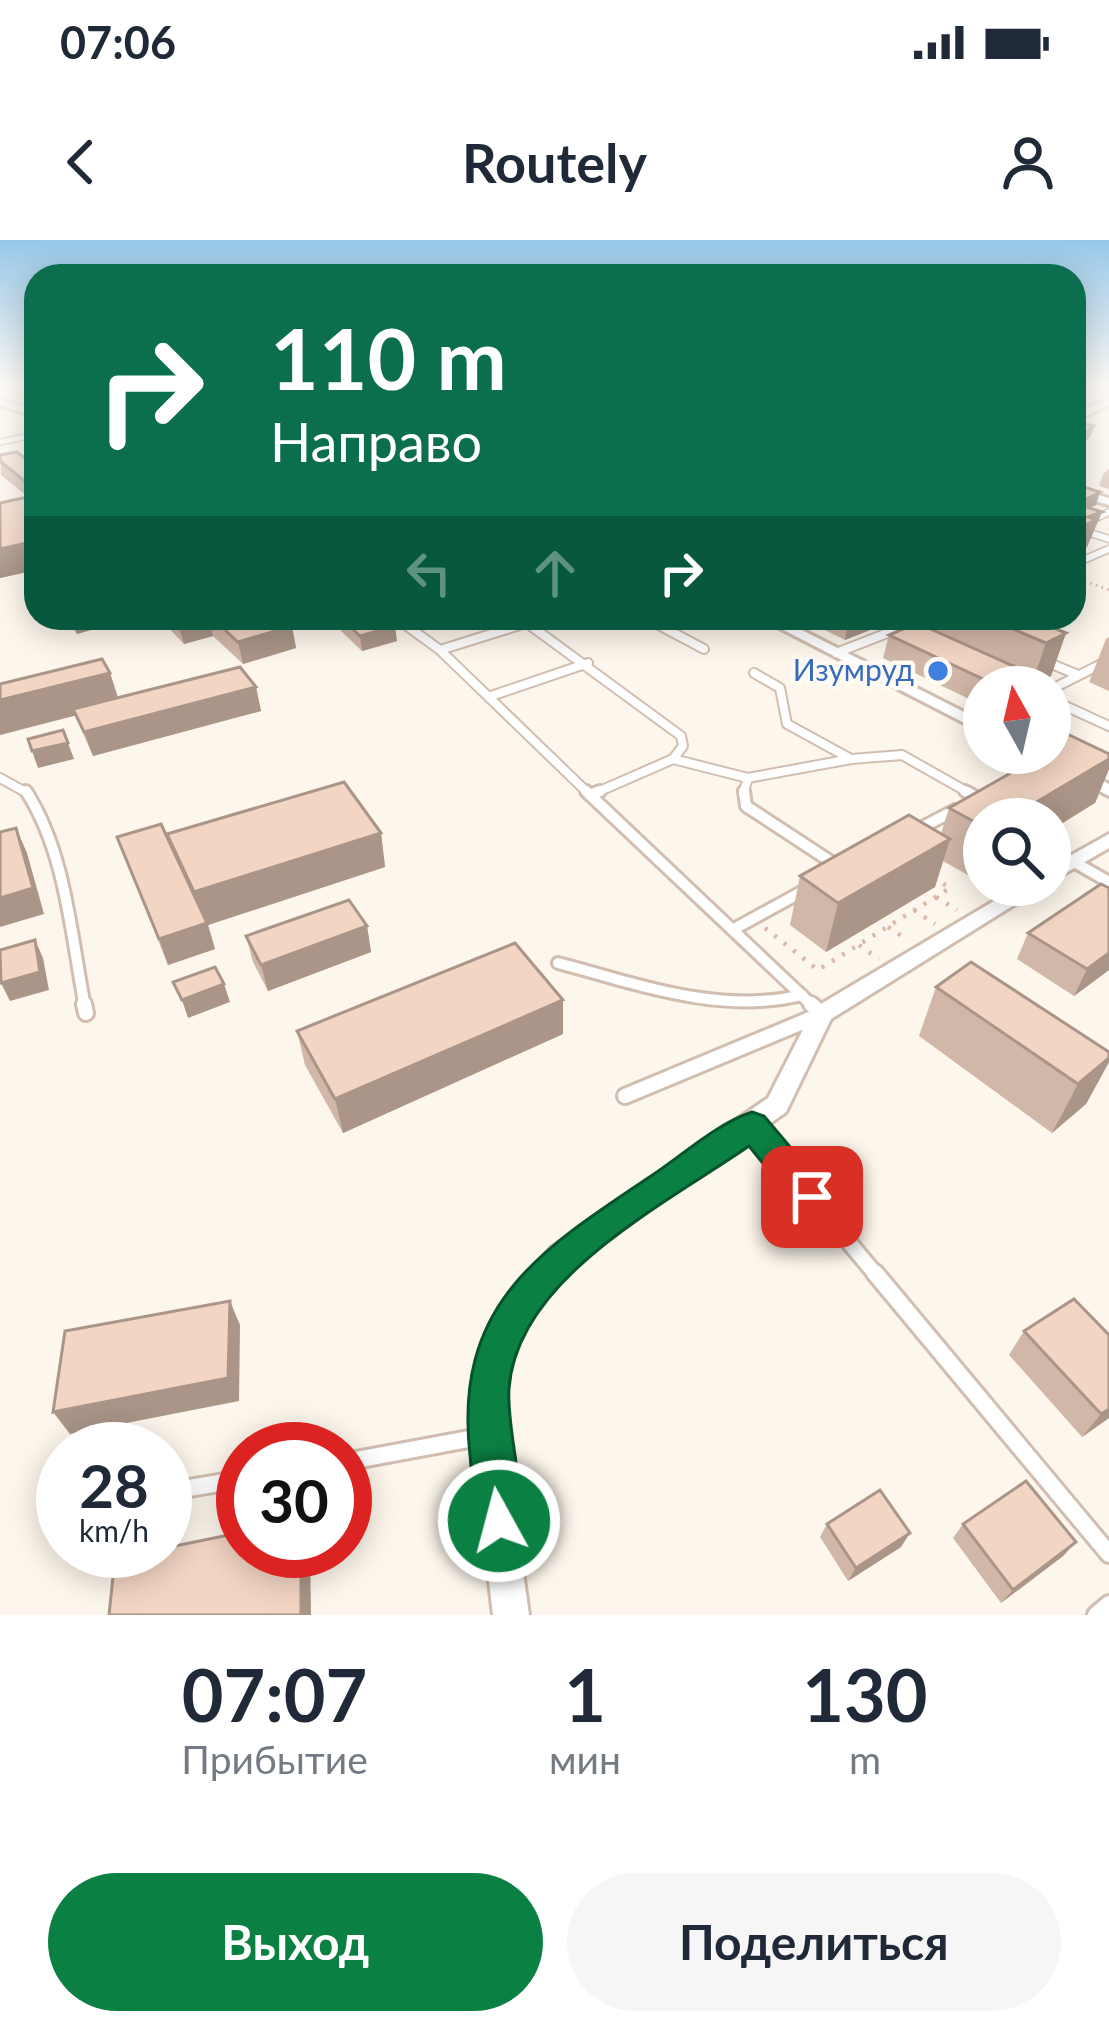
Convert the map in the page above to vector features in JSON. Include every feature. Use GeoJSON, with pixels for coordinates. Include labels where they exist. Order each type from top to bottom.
{"type":"FeatureCollection","features":[{"type":"Feature","properties":{"kind":"street"},"geometry":{"type":"LineString","coordinates":[[791,630],[963,716]]}},
{"type":"Feature","properties":{"kind":"street"},"geometry":{"type":"LineString","coordinates":[[1069,774],[1109,791]]}},
{"type":"Feature","properties":{"kind":"street"},"geometry":{"type":"LineString","coordinates":[[1071,864],[1109,840]]}},
{"type":"Feature","properties":{"kind":"street"},"geometry":{"type":"LineString","coordinates":[[512,1615],[488,1436],[495,1354],[510,1318],[561,1257],[777,1105],[789,1088],[812,1004],[996,906]]}},
{"type":"Feature","properties":{"kind":"lane"},"geometry":{"type":"LineString","coordinates":[[1086,521],[1109,512]]}},
{"type":"Feature","properties":{"kind":"lane"},"geometry":{"type":"LineString","coordinates":[[413,630],[490,696],[812,1004]]}},
{"type":"Feature","properties":{"kind":"lane"},"geometry":{"type":"LineString","coordinates":[[440,650],[501,630]]}},
{"type":"Feature","properties":{"kind":"lane"},"geometry":{"type":"LineString","coordinates":[[538,630],[681,736],[683,746],[673,759],[590,795]]}},
{"type":"Feature","properties":{"kind":"lane"},"geometry":{"type":"LineString","coordinates":[[668,630],[704,649]]}},
{"type":"Feature","properties":{"kind":"lane"},"geometry":{"type":"LineString","coordinates":[[836,653],[894,630]]}},
{"type":"Feature","properties":{"kind":"lane"},"geometry":{"type":"LineString","coordinates":[[1040,659],[1078,675]]}},
{"type":"Feature","properties":{"kind":"lane"},"geometry":{"type":"LineString","coordinates":[[1071,679],[1109,660]]}},
{"type":"Feature","properties":{"kind":"lane"},"geometry":{"type":"LineString","coordinates":[[490,696],[588,663]]}},
{"type":"Feature","properties":{"kind":"lane"},"geometry":{"type":"LineString","coordinates":[[754,673],[780,688],[787,724],[851,759]]}},
{"type":"Feature","properties":{"kind":"lane"},"geometry":{"type":"LineString","coordinates":[[1071,709],[1109,726]]}},
{"type":"Feature","properties":{"kind":"lane"},"geometry":{"type":"LineString","coordinates":[[673,759],[748,778],[902,755],[978,798],[996,788]]}},
{"type":"Feature","properties":{"kind":"lane"},"geometry":{"type":"LineString","coordinates":[[0,778],[18,783],[30,796],[51,853],[86,1013]]}},
{"type":"Feature","properties":{"kind":"lane"},"geometry":{"type":"LineString","coordinates":[[734,929],[843,870],[746,806],[742,798],[748,778]]}},
{"type":"Feature","properties":{"kind":"lane"},"geometry":{"type":"LineString","coordinates":[[903,838],[963,806]]}},
{"type":"Feature","properties":{"kind":"lane"},"geometry":{"type":"LineString","coordinates":[[1074,862],[1109,882]]}},
{"type":"Feature","properties":{"kind":"lane"},"geometry":{"type":"LineString","coordinates":[[558,963],[728,1003],[812,1004]]}},
{"type":"Feature","properties":{"kind":"lane"},"geometry":{"type":"LineString","coordinates":[[625,1096],[812,1004]]}},
{"type":"Feature","properties":{"kind":"lane"},"geometry":{"type":"LineString","coordinates":[[752,1126],[1109,1554]]}},
{"type":"Feature","properties":{"kind":"lane"},"geometry":{"type":"LineString","coordinates":[[372,1457],[488,1436]]}},
{"type":"Feature","properties":{"kind":"lane"},"geometry":{"type":"LineString","coordinates":[[1096,1615],[1109,1604]]}},
{"type":"Feature","properties":{"kind":"path"},"geometry":{"type":"LineString","coordinates":[[752,919],[818,970],[950,889],[931,877]]}},
{"type":"Feature","properties":{"kind":"path"},"geometry":{"type":"LineString","coordinates":[[764,928],[783,917]]}},
{"type":"Feature","properties":{"kind":"building"},"geometry":{"type":"Polygon","coordinates":[[[17,452],[24,458],[24,480],[0,461],[0,455],[17,452]]]}},
{"type":"Feature","properties":{"kind":"building"},"geometry":{"type":"Polygon","coordinates":[[[24,498],[24,544],[0,549],[0,503],[24,498]]]}},
{"type":"Feature","properties":{"kind":"building"},"geometry":{"type":"Polygon","coordinates":[[[1086,507],[1102,512],[1088,517],[1097,520],[1086,524],[1086,507]]]}},
{"type":"Feature","properties":{"kind":"building"},"geometry":{"type":"Polygon","coordinates":[[[225,630],[278,630],[238,642],[225,630]]]}},
{"type":"Feature","properties":{"kind":"building"},"geometry":{"type":"Polygon","coordinates":[[[901,630],[933,630],[1013,666],[963,670],[889,635],[901,630]]]}},
{"type":"Feature","properties":{"kind":"building"},"geometry":{"type":"Polygon","coordinates":[[[1015,630],[1066,633],[1046,643],[1015,630]]]}},
{"type":"Feature","properties":{"kind":"building"},"geometry":{"type":"Polygon","coordinates":[[[102,659],[110,673],[0,700],[0,684],[102,659]]]}},
{"type":"Feature","properties":{"kind":"building"},"geometry":{"type":"Polygon","coordinates":[[[240,667],[256,687],[84,732],[73,709],[240,667]]]}},
{"type":"Feature","properties":{"kind":"building"},"geometry":{"type":"Polygon","coordinates":[[[63,730],[68,743],[32,751],[28,739],[63,730]]]}},
{"type":"Feature","properties":{"kind":"building"},"geometry":{"type":"Polygon","coordinates":[[[1071,736],[1109,754],[1109,759],[1043,798],[967,798],[1009,774],[1071,774],[1071,736]]]}},
{"type":"Feature","properties":{"kind":"building"},"geometry":{"type":"Polygon","coordinates":[[[344,782],[381,833],[194,892],[167,834],[344,782]]]}},
{"type":"Feature","properties":{"kind":"building"},"geometry":{"type":"Polygon","coordinates":[[[963,800],[963,816],[949,808],[963,800]]]}},
{"type":"Feature","properties":{"kind":"building"},"geometry":{"type":"Polygon","coordinates":[[[909,815],[950,839],[838,903],[800,876],[909,815]]]}},
{"type":"Feature","properties":{"kind":"building"},"geometry":{"type":"Polygon","coordinates":[[[161,824],[207,923],[159,939],[117,837],[161,824]]]}},
{"type":"Feature","properties":{"kind":"building"},"geometry":{"type":"Polygon","coordinates":[[[16,828],[33,888],[0,898],[0,832],[16,828]]]}},
{"type":"Feature","properties":{"kind":"building"},"geometry":{"type":"Polygon","coordinates":[[[1101,884],[1109,888],[1109,953],[1087,969],[1028,933],[1101,884]]]}},
{"type":"Feature","properties":{"kind":"building"},"geometry":{"type":"Polygon","coordinates":[[[349,900],[367,926],[261,965],[246,936],[349,900]]]}},
{"type":"Feature","properties":{"kind":"building"},"geometry":{"type":"Polygon","coordinates":[[[35,940],[40,972],[1,983],[0,950],[35,940]]]}},
{"type":"Feature","properties":{"kind":"building"},"geometry":{"type":"Polygon","coordinates":[[[515,943],[563,1000],[335,1099],[297,1031],[515,943]]]}},
{"type":"Feature","properties":{"kind":"building"},"geometry":{"type":"Polygon","coordinates":[[[971,962],[1109,1052],[1109,1058],[1078,1084],[936,987],[971,962]]]}},
{"type":"Feature","properties":{"kind":"building"},"geometry":{"type":"Polygon","coordinates":[[[215,967],[224,984],[182,1000],[173,982],[215,967]]]}},
{"type":"Feature","properties":{"kind":"building"},"geometry":{"type":"Polygon","coordinates":[[[1074,1299],[1109,1335],[1109,1409],[1101,1414],[1024,1331],[1074,1299]]]}},
{"type":"Feature","properties":{"kind":"building"},"geometry":{"type":"Polygon","coordinates":[[[230,1301],[228,1378],[53,1412],[65,1331],[230,1301]]]}},
{"type":"Feature","properties":{"kind":"building"},"geometry":{"type":"Polygon","coordinates":[[[1026,1481],[1076,1542],[1013,1590],[963,1524],[1026,1481]]]}},
{"type":"Feature","properties":{"kind":"building"},"geometry":{"type":"Polygon","coordinates":[[[880,1490],[910,1533],[856,1568],[827,1524],[880,1490]]]}},
{"type":"Feature","properties":{"kind":"building"},"geometry":{"type":"Polygon","coordinates":[[[216,1538],[216,1578],[301,1578],[301,1615],[109,1615],[113,1578],[192,1578],[192,1542],[216,1538]]]}},
{"type":"Feature","properties":{"kind":"place","name":"Изумруд"},"geometry":{"type":"Point","coordinates":[938,671]}},
{"type":"Feature","properties":{"kind":"route"},"geometry":{"type":"LineString","coordinates":[[499,1521],[488,1436],[495,1354],[510,1318],[561,1257],[752,1126],[812,1197]]}}]}
